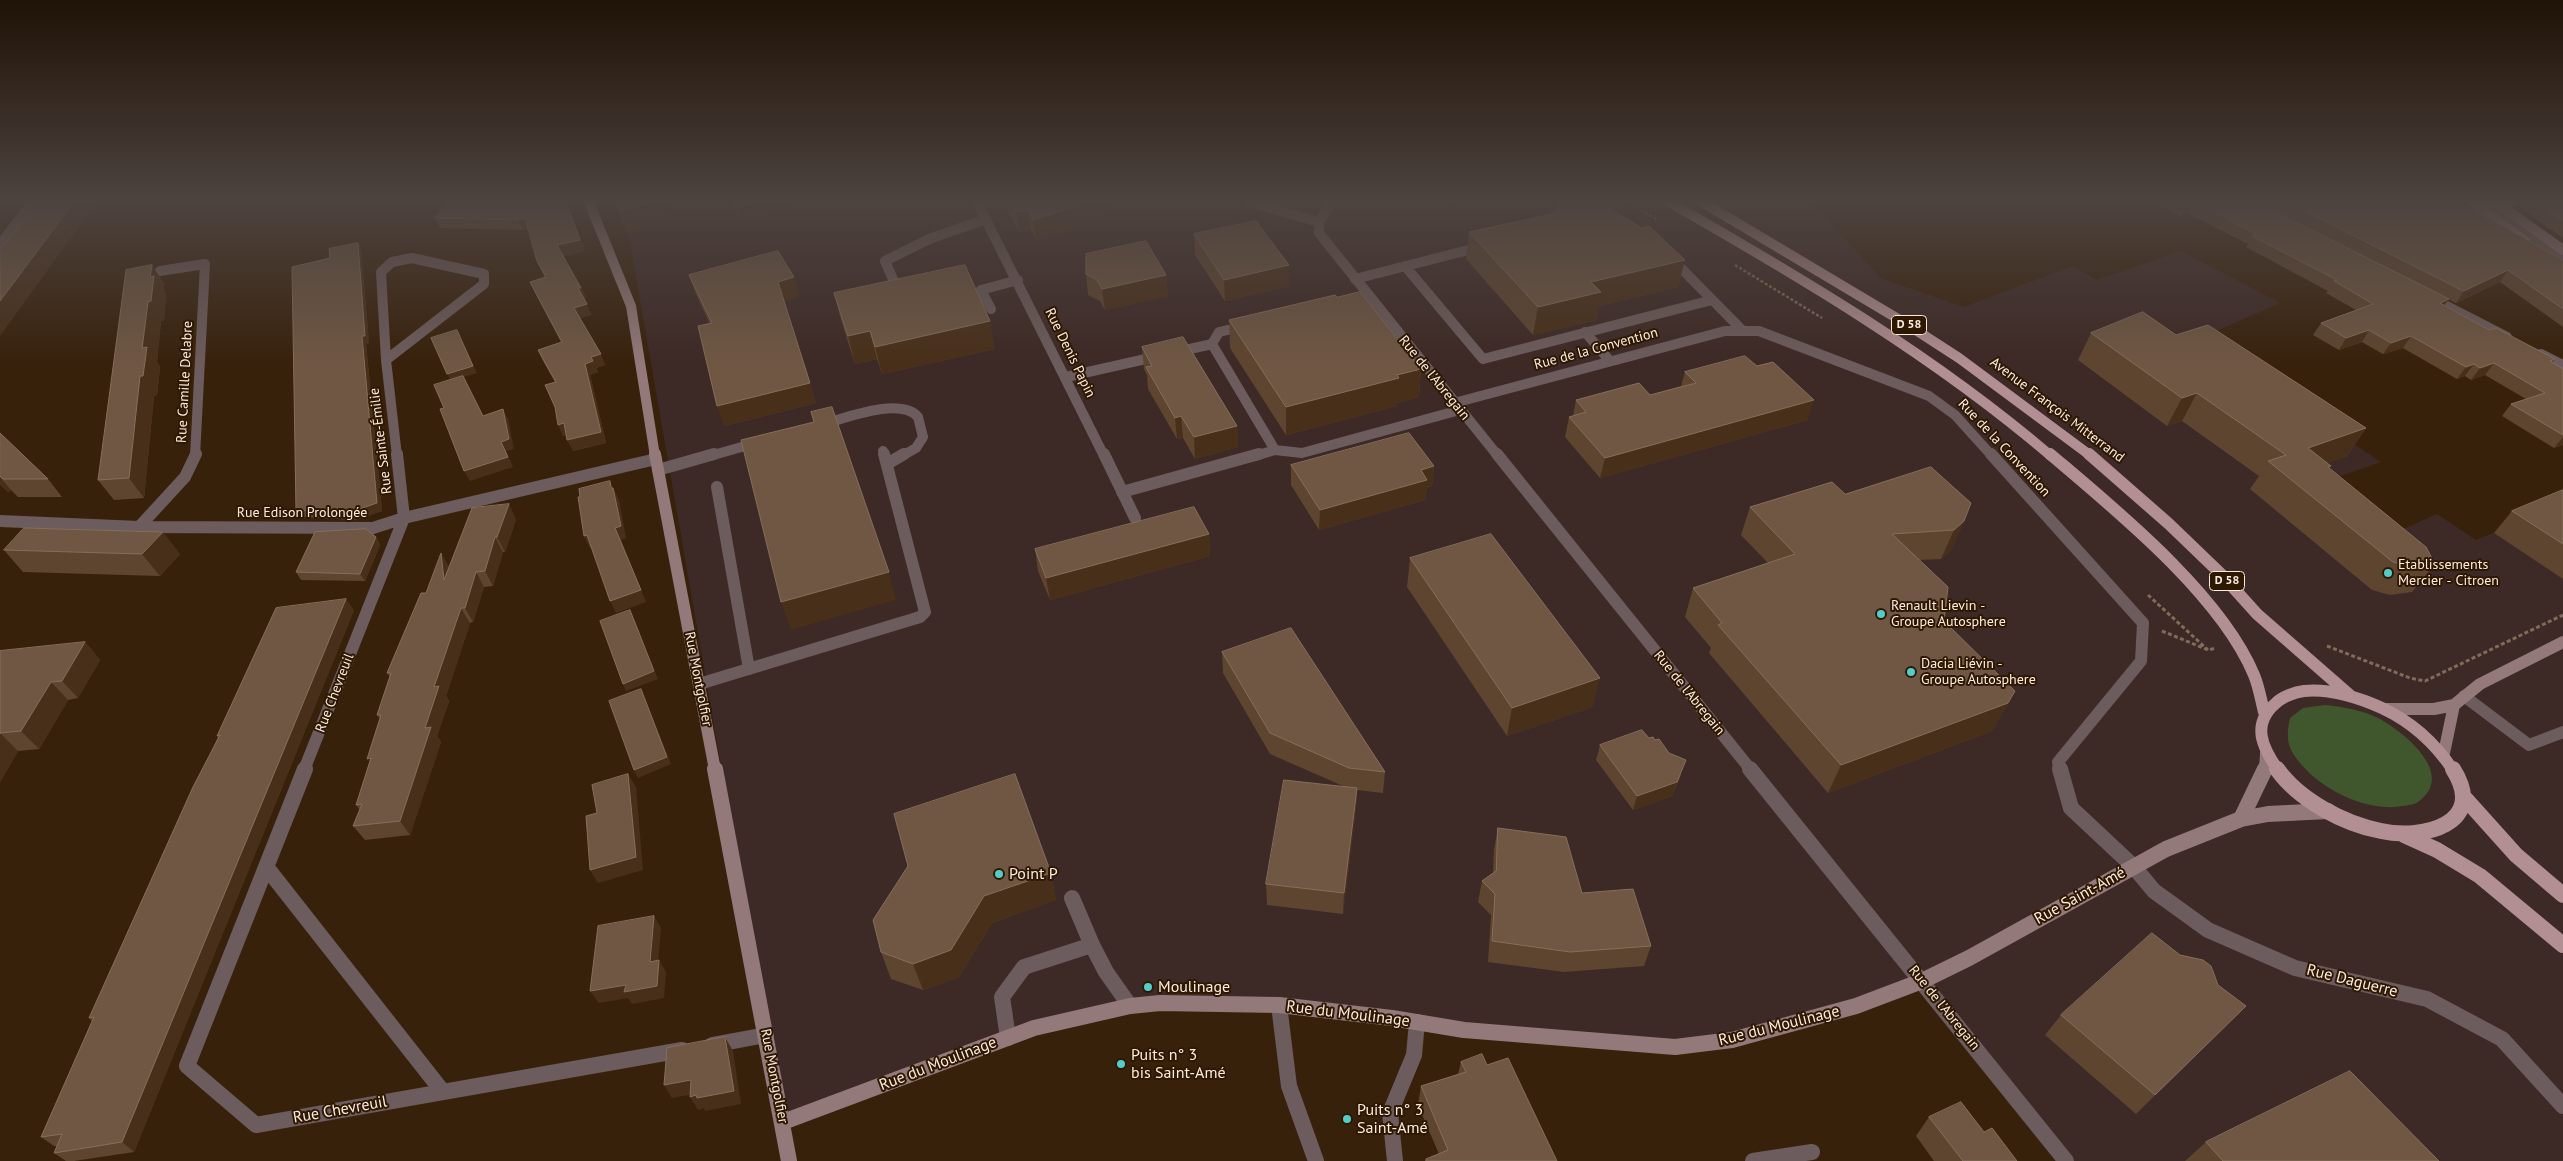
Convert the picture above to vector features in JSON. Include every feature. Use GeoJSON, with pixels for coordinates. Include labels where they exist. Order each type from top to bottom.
{"type":"FeatureCollection","features":[{"type":"Feature","properties":{"kind":"main road","name":"D 58"},"geometry":{"type":"LineString","coordinates":[[1759,256],[1874,326],[1971,391],[2057,458],[2144,538],[2196,590],[2230,634],[2253,674],[2264,712]]}},
{"type":"Feature","properties":{"kind":"main road","name":"Avenue François Mitterrand"},"geometry":{"type":"LineString","coordinates":[[1794,256],[1905,322],[1959,358],[2104,466],[2221,574],[2258,614],[2352,697]]}},
{"type":"Feature","properties":{"kind":"main road"},"geometry":{"type":"LineString","coordinates":[[2303,691],[2323,691],[2352,697],[2385,709],[2408,722],[2444,753],[2458,775],[2463,796],[2461,810],[2453,821],[2440,829],[2423,833],[2402,834],[2378,830],[2328,811],[2290,784],[2266,753],[2261,738],[2260,724],[2264,712],[2279,698],[2303,691]]}},
{"type":"Feature","properties":{"kind":"main road"},"geometry":{"type":"LineString","coordinates":[[2463,796],[2516,855],[2563,895]]}},
{"type":"Feature","properties":{"kind":"main road"},"geometry":{"type":"LineString","coordinates":[[2402,834],[2437,850],[2480,876],[2563,945]]}},
{"type":"Feature","properties":{"kind":"street","name":"Rue Montgolfier"},"geometry":{"type":"LineString","coordinates":[[611,256],[631,306],[657,465],[789,1161]]}},
{"type":"Feature","properties":{"kind":"street"},"geometry":{"type":"LineString","coordinates":[[893,256],[885,260],[898,291]]}},
{"type":"Feature","properties":{"kind":"street","name":"Rue Denis Papin"},"geometry":{"type":"LineString","coordinates":[[1006,256],[1135,518]]}},
{"type":"Feature","properties":{"kind":"street","name":"Rue de l'Abregain"},"geometry":{"type":"LineString","coordinates":[[1337,256],[2066,1161]]}},
{"type":"Feature","properties":{"kind":"street"},"geometry":{"type":"LineString","coordinates":[[1355,279],[1442,256]]}},
{"type":"Feature","properties":{"kind":"street"},"geometry":{"type":"LineString","coordinates":[[1669,256],[1743,331]]}},
{"type":"Feature","properties":{"kind":"street"},"geometry":{"type":"LineString","coordinates":[[2546,256],[2563,269]]}},
{"type":"Feature","properties":{"kind":"street","name":"Rue Sainte-Émilie"},"geometry":{"type":"LineString","coordinates":[[386,360],[484,284],[484,274],[412,258],[392,262],[380,272],[386,360],[404,518]]}},
{"type":"Feature","properties":{"kind":"street","name":"Rue Camille Delabre"},"geometry":{"type":"LineString","coordinates":[[139,527],[185,476],[196,454],[205,264],[160,271]]}},
{"type":"Feature","properties":{"kind":"street"},"geometry":{"type":"LineString","coordinates":[[1404,266],[1483,359],[1712,300]]}},
{"type":"Feature","properties":{"kind":"street"},"geometry":{"type":"LineString","coordinates":[[991,309],[981,290],[1018,280]]}},
{"type":"Feature","properties":{"kind":"street"},"geometry":{"type":"LineString","coordinates":[[2421,293],[2563,365]]}},
{"type":"Feature","properties":{"kind":"street"},"geometry":{"type":"LineString","coordinates":[[1356,300],[1369,296]]}},
{"type":"Feature","properties":{"kind":"street"},"geometry":{"type":"LineString","coordinates":[[1066,377],[1212,344],[1219,332],[1256,323]]}},
{"type":"Feature","properties":{"kind":"street","name":"Rue de la Convention"},"geometry":{"type":"LineString","coordinates":[[1275,450],[1302,453],[1610,361],[1725,330],[1759,331],[1929,396],[1955,414],[2143,623]]}},
{"type":"Feature","properties":{"kind":"street"},"geometry":{"type":"LineString","coordinates":[[1585,332],[1610,361]]}},
{"type":"Feature","properties":{"kind":"street"},"geometry":{"type":"LineString","coordinates":[[1122,492],[1275,450],[1212,344]]}},
{"type":"Feature","properties":{"kind":"street"},"geometry":{"type":"LineString","coordinates":[[806,429],[899,407],[912,410],[920,420],[923,437],[916,448],[886,464]]}},
{"type":"Feature","properties":{"kind":"street","name":"Rue Edison Prolongée"},"geometry":{"type":"LineString","coordinates":[[0,521],[139,527],[373,528],[404,518],[768,440]]}},
{"type":"Feature","properties":{"kind":"street"},"geometry":{"type":"LineString","coordinates":[[699,684],[920,617],[925,612],[924,602],[883,451]]}},
{"type":"Feature","properties":{"kind":"street"},"geometry":{"type":"LineString","coordinates":[[717,486],[749,669]]}},
{"type":"Feature","properties":{"kind":"street","name":"Rue Chevreuil"},"geometry":{"type":"LineString","coordinates":[[404,518],[187,1066],[256,1125],[443,1092]]}},
{"type":"Feature","properties":{"kind":"street"},"geometry":{"type":"LineString","coordinates":[[2134,867],[2071,808],[2058,762],[2141,661],[2143,623]]}},
{"type":"Feature","properties":{"kind":"street"},"geometry":{"type":"LineString","coordinates":[[2385,709],[2434,709],[2459,700],[2480,684],[2563,642]]}},
{"type":"Feature","properties":{"kind":"street"},"geometry":{"type":"LineString","coordinates":[[2459,700],[2529,745],[2563,732]]}},
{"type":"Feature","properties":{"kind":"street"},"geometry":{"type":"LineString","coordinates":[[2444,753],[2459,700]]}},
{"type":"Feature","properties":{"kind":"street"},"geometry":{"type":"LineString","coordinates":[[2241,819],[2265,773],[2266,753]]}},
{"type":"Feature","properties":{"kind":"street","name":"Rue Saint-Amé"},"geometry":{"type":"LineString","coordinates":[[1922,981],[1969,958],[2166,849],[2241,819],[2268,814],[2328,811]]}},
{"type":"Feature","properties":{"kind":"street","name":"Rue Daguerre"},"geometry":{"type":"LineString","coordinates":[[2134,867],[2154,891],[2208,930],[2295,968],[2426,999],[2502,1039],[2563,1106]]}},
{"type":"Feature","properties":{"kind":"street"},"geometry":{"type":"LineString","coordinates":[[267,868],[443,1092],[766,1035]]}},
{"type":"Feature","properties":{"kind":"street"},"geometry":{"type":"LineString","coordinates":[[1072,898],[1106,972],[1130,1006]]}},
{"type":"Feature","properties":{"kind":"street"},"geometry":{"type":"LineString","coordinates":[[1008,1038],[1002,997],[1024,968],[1092,945]]}},
{"type":"Feature","properties":{"kind":"street","name":"Rue du Moulinage"},"geometry":{"type":"LineString","coordinates":[[783,1122],[1034,1028],[1130,1006],[1160,1003],[1279,1005],[1417,1022],[1464,1030],[1675,1047],[1732,1040],[1856,1006],[1922,981]]}},
{"type":"Feature","properties":{"kind":"street"},"geometry":{"type":"LineString","coordinates":[[1279,1005],[1289,1086],[1316,1161]]}},
{"type":"Feature","properties":{"kind":"street"},"geometry":{"type":"LineString","coordinates":[[1395,1161],[1390,1113],[1414,1055],[1417,1022]]}},
{"type":"Feature","properties":{"kind":"street"},"geometry":{"type":"LineString","coordinates":[[1753,1161],[1812,1152]]}},
{"type":"Feature","properties":{"kind":"path"},"geometry":{"type":"LineString","coordinates":[[2325,645],[2410,678],[2425,680],[2563,615]]}},
{"type":"Feature","properties":{"kind":"path"},"geometry":{"type":"LineString","coordinates":[[2143,623],[2208,650],[2217,647]]}},
{"type":"Feature","properties":{"kind":"shaded area"},"geometry":{"type":"Polygon","coordinates":[[[632,256],[1861,256],[1882,279],[1964,307],[2073,266],[2096,280],[2166,256],[2191,256],[2280,303],[2196,340],[2381,462],[2320,483],[2383,538],[2437,514],[2476,540],[2563,505],[2563,1161],[2066,1161],[1922,981],[1675,1047],[1392,1018],[1160,1003],[1034,1028],[783,1122],[632,256]]]}},
{"type":"Feature","properties":{"kind":"green space"},"geometry":{"type":"Polygon","coordinates":[[[2325,705],[2367,713],[2390,725],[2402,734],[2423,756],[2430,768],[2432,780],[2429,791],[2418,802],[2413,804],[2388,807],[2357,801],[2342,795],[2315,777],[2303,767],[2291,751],[2288,742],[2288,728],[2290,718],[2303,708],[2325,705]]]}},
{"type":"Feature","properties":{"kind":"building"},"geometry":{"type":"Polygon","coordinates":[[[0,256],[34,256],[0,301],[0,256]]]}},
{"type":"Feature","properties":{"kind":"building"},"geometry":{"type":"Polygon","coordinates":[[[330,256],[359,256],[365,336],[362,336],[377,503],[351,512],[296,510],[292,267],[330,258],[330,256]]]}},
{"type":"Feature","properties":{"kind":"building"},"geometry":{"type":"Polygon","coordinates":[[[536,256],[563,256],[581,288],[578,288],[587,304],[574,308],[601,354],[591,357],[593,361],[585,364],[601,432],[567,440],[564,423],[558,425],[555,407],[545,385],[556,382],[538,350],[562,342],[530,282],[546,277],[536,256]]]}},
{"type":"Feature","properties":{"kind":"building"},"geometry":{"type":"Polygon","coordinates":[[[759,256],[781,256],[794,277],[778,282],[810,383],[717,406],[698,326],[712,323],[689,275],[759,256]]]}},
{"type":"Feature","properties":{"kind":"building"},"geometry":{"type":"Polygon","coordinates":[[[1086,256],[1155,256],[1166,275],[1102,289],[1097,280],[1086,274],[1086,256]]]}},
{"type":"Feature","properties":{"kind":"building"},"geometry":{"type":"Polygon","coordinates":[[[1208,256],[1282,256],[1289,265],[1224,280],[1208,256]]]}},
{"type":"Feature","properties":{"kind":"building"},"geometry":{"type":"Polygon","coordinates":[[[1491,256],[1681,256],[1685,260],[1591,282],[1601,292],[1538,307],[1491,256]]]}},
{"type":"Feature","properties":{"kind":"building"},"geometry":{"type":"Polygon","coordinates":[[[2291,256],[2364,256],[2449,299],[2440,303],[2489,330],[2496,328],[2555,359],[2550,361],[2563,369],[2563,435],[2511,404],[2545,393],[2494,363],[2480,368],[2474,364],[2466,367],[2411,336],[2391,343],[2369,330],[2346,338],[2321,323],[2373,304],[2334,281],[2337,280],[2291,256]]]}},
{"type":"Feature","properties":{"kind":"building"},"geometry":{"type":"Polygon","coordinates":[[[2395,256],[2556,256],[2563,260],[2563,309],[2508,270],[2464,291],[2395,256]]]}},
{"type":"Feature","properties":{"kind":"building"},"geometry":{"type":"Polygon","coordinates":[[[152,265],[150,277],[154,276],[151,301],[148,302],[142,348],[147,347],[143,376],[140,376],[129,478],[98,480],[126,270],[152,265]]]}},
{"type":"Feature","properties":{"kind":"building"},"geometry":{"type":"Polygon","coordinates":[[[965,265],[990,321],[875,347],[870,331],[848,336],[834,293],[965,265]]]}},
{"type":"Feature","properties":{"kind":"building"},"geometry":{"type":"Polygon","coordinates":[[[1360,292],[1421,369],[1397,375],[1399,378],[1286,407],[1229,320],[1335,295],[1337,297],[1360,292]]]}},
{"type":"Feature","properties":{"kind":"building"},"geometry":{"type":"Polygon","coordinates":[[[2143,312],[2176,335],[2208,325],[2366,428],[2308,448],[2331,466],[2328,467],[2426,547],[2435,564],[2412,567],[2393,562],[2268,461],[2286,455],[2197,393],[2182,398],[2091,333],[2143,312]]]}},
{"type":"Feature","properties":{"kind":"building"},"geometry":{"type":"Polygon","coordinates":[[[457,330],[473,366],[447,374],[431,338],[457,330]]]}},
{"type":"Feature","properties":{"kind":"building"},"geometry":{"type":"Polygon","coordinates":[[[1183,337],[1237,426],[1194,437],[1181,416],[1175,418],[1146,367],[1152,366],[1142,347],[1183,337]]]}},
{"type":"Feature","properties":{"kind":"building"},"geometry":{"type":"Polygon","coordinates":[[[1745,356],[1757,366],[1773,362],[1814,400],[1605,458],[1569,417],[1586,412],[1576,400],[1639,383],[1650,395],[1696,383],[1685,372],[1745,356]]]}},
{"type":"Feature","properties":{"kind":"building"},"geometry":{"type":"Polygon","coordinates":[[[463,376],[483,416],[503,409],[509,439],[501,442],[508,457],[464,471],[440,409],[444,408],[434,385],[463,376]]]}},
{"type":"Feature","properties":{"kind":"building"},"geometry":{"type":"Polygon","coordinates":[[[832,407],[889,572],[781,602],[741,440],[814,422],[811,412],[832,407]]]}},
{"type":"Feature","properties":{"kind":"building"},"geometry":{"type":"Polygon","coordinates":[[[0,433],[48,479],[3,479],[0,476],[0,433]]]}},
{"type":"Feature","properties":{"kind":"building"},"geometry":{"type":"Polygon","coordinates":[[[1409,433],[1434,466],[1421,470],[1427,480],[1320,510],[1291,465],[1409,433]]]}},
{"type":"Feature","properties":{"kind":"building"},"geometry":{"type":"Polygon","coordinates":[[[1931,467],[1971,503],[1964,521],[1954,530],[1892,534],[1948,587],[1944,621],[2015,691],[2008,703],[1841,765],[1718,625],[1722,623],[1693,588],[1795,554],[1750,507],[1832,482],[1845,494],[1931,467]]]}},
{"type":"Feature","properties":{"kind":"building"},"geometry":{"type":"Polygon","coordinates":[[[610,481],[621,526],[615,528],[641,590],[610,601],[587,535],[584,536],[578,497],[580,497],[579,489],[610,481]]]}},
{"type":"Feature","properties":{"kind":"building"},"geometry":{"type":"Polygon","coordinates":[[[2563,490],[2563,544],[2512,511],[2563,490]]]}},
{"type":"Feature","properties":{"kind":"building"},"geometry":{"type":"Polygon","coordinates":[[[509,504],[497,537],[495,537],[485,571],[476,572],[465,608],[461,608],[434,687],[439,686],[425,728],[431,727],[400,821],[353,826],[362,804],[356,805],[371,758],[367,759],[381,715],[377,715],[391,673],[387,673],[421,593],[426,593],[441,553],[444,580],[472,508],[509,504]]]}},
{"type":"Feature","properties":{"kind":"building"},"geometry":{"type":"Polygon","coordinates":[[[1194,507],[1209,534],[1046,578],[1035,549],[1194,507]]]}},
{"type":"Feature","properties":{"kind":"building"},"geometry":{"type":"Polygon","coordinates":[[[24,528],[163,532],[142,554],[4,550],[24,528]]]}},
{"type":"Feature","properties":{"kind":"building"},"geometry":{"type":"Polygon","coordinates":[[[366,529],[376,537],[360,574],[296,572],[315,532],[366,529]]]}},
{"type":"Feature","properties":{"kind":"building"},"geometry":{"type":"Polygon","coordinates":[[[1491,534],[1600,678],[1512,708],[1410,558],[1491,534]]]}},
{"type":"Feature","properties":{"kind":"building"},"geometry":{"type":"Polygon","coordinates":[[[346,599],[122,1142],[54,1153],[62,1134],[41,1137],[94,1017],[89,1018],[193,787],[220,735],[217,736],[276,608],[346,599]]]}},
{"type":"Feature","properties":{"kind":"building"},"geometry":{"type":"Polygon","coordinates":[[[630,610],[654,671],[623,684],[600,621],[630,610]]]}},
{"type":"Feature","properties":{"kind":"building"},"geometry":{"type":"Polygon","coordinates":[[[1291,628],[1385,772],[1349,768],[1270,733],[1222,652],[1291,628]]]}},
{"type":"Feature","properties":{"kind":"building"},"geometry":{"type":"Polygon","coordinates":[[[85,642],[62,681],[51,682],[21,731],[0,733],[0,651],[85,642]]]}},
{"type":"Feature","properties":{"kind":"building"},"geometry":{"type":"Polygon","coordinates":[[[641,689],[667,757],[634,770],[609,701],[641,689]]]}},
{"type":"Feature","properties":{"kind":"building"},"geometry":{"type":"Polygon","coordinates":[[[1642,730],[1649,738],[1659,739],[1669,753],[1686,760],[1677,782],[1637,796],[1600,745],[1642,730]]]}},
{"type":"Feature","properties":{"kind":"building"},"geometry":{"type":"Polygon","coordinates":[[[628,774],[636,857],[590,870],[586,816],[597,813],[592,785],[628,774]]]}},
{"type":"Feature","properties":{"kind":"building"},"geometry":{"type":"Polygon","coordinates":[[[1015,774],[1051,873],[984,896],[951,950],[913,964],[881,952],[873,920],[908,866],[894,814],[1015,774]]]}},
{"type":"Feature","properties":{"kind":"building"},"geometry":{"type":"Polygon","coordinates":[[[1284,780],[1357,788],[1344,893],[1266,884],[1284,780]]]}},
{"type":"Feature","properties":{"kind":"building"},"geometry":{"type":"Polygon","coordinates":[[[1498,828],[1566,837],[1582,893],[1633,889],[1651,946],[1570,952],[1492,941],[1495,894],[1482,881],[1496,871],[1498,828]]]}},
{"type":"Feature","properties":{"kind":"building"},"geometry":{"type":"Polygon","coordinates":[[[654,916],[650,962],[659,960],[657,986],[624,992],[626,985],[590,991],[598,926],[654,916]]]}},
{"type":"Feature","properties":{"kind":"building"},"geometry":{"type":"Polygon","coordinates":[[[2152,933],[2180,955],[2203,960],[2211,966],[2218,985],[2246,1006],[2155,1095],[2061,1015],[2152,933]]]}},
{"type":"Feature","properties":{"kind":"building"},"geometry":{"type":"Polygon","coordinates":[[[725,1037],[734,1091],[697,1098],[696,1095],[690,1097],[691,1080],[664,1085],[667,1048],[725,1037]]]}},
{"type":"Feature","properties":{"kind":"building"},"geometry":{"type":"Polygon","coordinates":[[[1482,1054],[1487,1065],[1508,1058],[1557,1161],[1426,1161],[1426,1159],[1448,1150],[1421,1086],[1466,1072],[1461,1062],[1482,1054]]]}},
{"type":"Feature","properties":{"kind":"building"},"geometry":{"type":"Polygon","coordinates":[[[2350,1071],[2439,1161],[2223,1161],[2206,1142],[2350,1071]]]}},
{"type":"Feature","properties":{"kind":"building"},"geometry":{"type":"Polygon","coordinates":[[[1961,1102],[1984,1132],[1992,1128],[2017,1161],[1963,1161],[1929,1117],[1961,1102]]]}},
{"type":"Feature","properties":{"kind":"place","name":"Etablissements Mercier - Citroen"},"geometry":{"type":"Point","coordinates":[2388,573]}},
{"type":"Feature","properties":{"kind":"place","name":"Renault Lievin - Groupe Autosphere"},"geometry":{"type":"Point","coordinates":[1881,614]}},
{"type":"Feature","properties":{"kind":"place","name":"Dacia Liévin - Groupe Autosphere"},"geometry":{"type":"Point","coordinates":[1911,672]}},
{"type":"Feature","properties":{"kind":"place","name":"Point P"},"geometry":{"type":"Point","coordinates":[999,874]}},
{"type":"Feature","properties":{"kind":"place","name":"Moulinage"},"geometry":{"type":"Point","coordinates":[1148,987]}},
{"type":"Feature","properties":{"kind":"place","name":"Puits n° 3 bis Saint-Amé"},"geometry":{"type":"Point","coordinates":[1121,1064]}},
{"type":"Feature","properties":{"kind":"place","name":"Puits n° 3 Saint-Amé"},"geometry":{"type":"Point","coordinates":[1347,1119]}}]}
